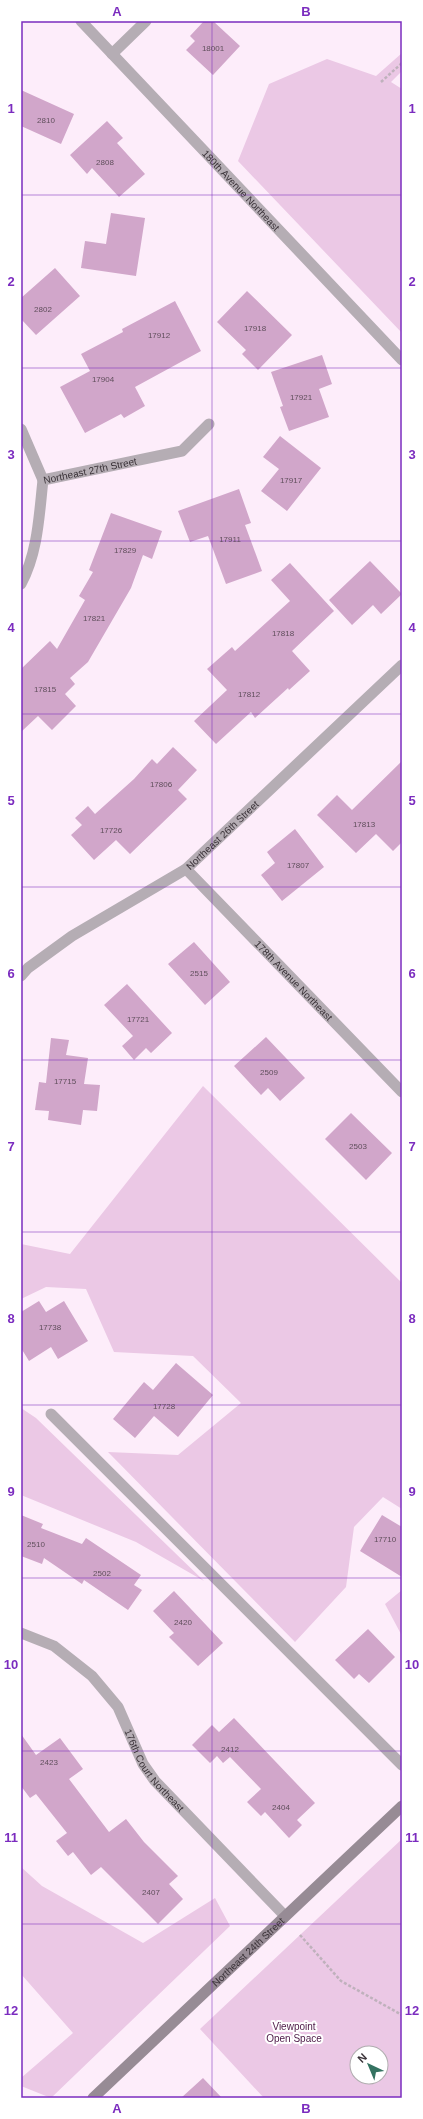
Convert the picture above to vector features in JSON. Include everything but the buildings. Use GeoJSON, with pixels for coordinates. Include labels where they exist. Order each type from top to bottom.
{"type":"FeatureCollection","features":[{"type":"Feature","properties":{"kind":"main road","name":"Northeast 24th Street"},"geometry":{"type":"LineString","coordinates":[[98,2096],[402,1806]]}},
{"type":"Feature","properties":{"kind":"street","name":"180th Avenue Northeast"},"geometry":{"type":"LineString","coordinates":[[81,21],[402,360]]}},
{"type":"Feature","properties":{"kind":"street"},"geometry":{"type":"LineString","coordinates":[[112,54],[146,21]]}},
{"type":"Feature","properties":{"kind":"street","name":"Northeast 27th Street"},"geometry":{"type":"LineString","coordinates":[[21,584],[31,566],[38,530],[43,480],[182,451],[209,424]]}},
{"type":"Feature","properties":{"kind":"street"},"geometry":{"type":"LineString","coordinates":[[21,429],[43,480]]}},
{"type":"Feature","properties":{"kind":"street","name":"Northeast 26th Street"},"geometry":{"type":"LineString","coordinates":[[21,976],[28,968],[72,936],[186,870],[402,665]]}},
{"type":"Feature","properties":{"kind":"street","name":"178th Avenue Northeast"},"geometry":{"type":"LineString","coordinates":[[186,870],[402,1092]]}},
{"type":"Feature","properties":{"kind":"street"},"geometry":{"type":"LineString","coordinates":[[51,1414],[402,1765]]}},
{"type":"Feature","properties":{"kind":"street","name":"176th Court Northeast"},"geometry":{"type":"LineString","coordinates":[[21,1633],[54,1646],[92,1676],[118,1708],[143,1764],[155,1781],[286,1916]]}},
{"type":"Feature","properties":{"kind":"path"},"geometry":{"type":"LineString","coordinates":[[381,82],[402,63]]}},
{"type":"Feature","properties":{"kind":"path"},"geometry":{"type":"LineString","coordinates":[[300,1935],[341,1981],[402,2015]]}},
{"type":"Feature","properties":{"kind":"green space"},"geometry":{"type":"Polygon","coordinates":[[[402,53],[402,71],[391,82],[402,89],[402,333],[238,161],[269,84],[327,59],[376,76],[402,53]]]}},
{"type":"Feature","properties":{"kind":"green space"},"geometry":{"type":"Polygon","coordinates":[[[203,1086],[402,1283],[402,1509],[383,1497],[354,1527],[346,1587],[295,1642],[108,1452],[178,1455],[241,1403],[193,1356],[114,1352],[86,1289],[46,1287],[21,1299],[21,1244],[70,1254],[203,1086]]]}},
{"type":"Feature","properties":{"kind":"green space"},"geometry":{"type":"Polygon","coordinates":[[[21,1408],[36,1418],[204,1581],[136,1542],[21,1495],[21,1408]]]}},
{"type":"Feature","properties":{"kind":"green space"},"geometry":{"type":"Polygon","coordinates":[[[402,1590],[402,1636],[385,1604],[402,1590]]]}},
{"type":"Feature","properties":{"kind":"green space","name":"Viewpoint Open Space"},"geometry":{"type":"Polygon","coordinates":[[[402,1839],[402,2098],[264,2098],[200,2029],[402,1839]]]}},
{"type":"Feature","properties":{"kind":"green space"},"geometry":{"type":"Polygon","coordinates":[[[21,1867],[42,1886],[143,1943],[215,1898],[230,1926],[51,2098],[21,2086],[21,2078],[73,2033],[21,1974],[21,1867]]]}}]}
